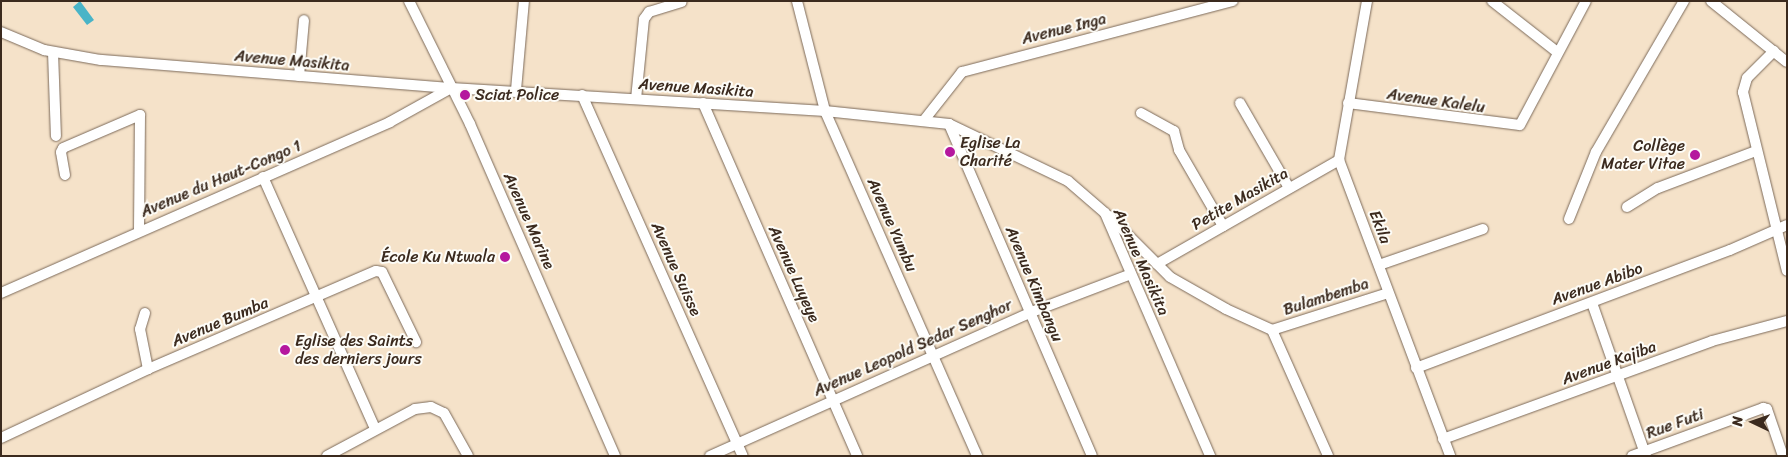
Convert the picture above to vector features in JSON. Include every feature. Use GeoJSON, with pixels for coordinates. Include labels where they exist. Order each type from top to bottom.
{"type":"FeatureCollection","features":[{"type":"Feature","properties":{"kind":"street","name":"Avenue Marine"},"geometry":{"type":"LineString","coordinates":[[409,1],[452,88],[616,456]]}},
{"type":"Feature","properties":{"kind":"street"},"geometry":{"type":"LineString","coordinates":[[516,90],[524,1]]}},
{"type":"Feature","properties":{"kind":"street","name":"Avenue Yumbu"},"geometry":{"type":"LineString","coordinates":[[797,1],[826,111],[977,456]]}},
{"type":"Feature","properties":{"kind":"street","name":"Avenue Inga"},"geometry":{"type":"LineString","coordinates":[[925,119],[962,72],[1233,1]]}},
{"type":"Feature","properties":{"kind":"street","name":"Ekila"},"geometry":{"type":"LineString","coordinates":[[1367,1],[1339,160],[1450,456]]}},
{"type":"Feature","properties":{"kind":"street"},"geometry":{"type":"LineString","coordinates":[[1493,2],[1557,52],[1586,1]]}},
{"type":"Feature","properties":{"kind":"street"},"geometry":{"type":"LineString","coordinates":[[1569,219],[1596,152],[1684,1]]}},
{"type":"Feature","properties":{"kind":"street"},"geometry":{"type":"LineString","coordinates":[[1711,1],[1787,62]]}},
{"type":"Feature","properties":{"kind":"street"},"geometry":{"type":"LineString","coordinates":[[636,99],[644,19],[648,12],[681,2]]}},
{"type":"Feature","properties":{"kind":"street"},"geometry":{"type":"LineString","coordinates":[[299,76],[304,20]]}},
{"type":"Feature","properties":{"kind":"street","name":"Avenue Masikita"},"geometry":{"type":"LineString","coordinates":[[1,32],[53,52],[101,60],[452,88],[516,90],[826,111],[925,119],[949,124],[1068,180],[1105,212],[1210,456]]}},
{"type":"Feature","properties":{"kind":"street"},"geometry":{"type":"LineString","coordinates":[[1774,51],[1743,86],[1756,151],[1787,271]]}},
{"type":"Feature","properties":{"kind":"street"},"geometry":{"type":"LineString","coordinates":[[53,52],[56,136]]}},
{"type":"Feature","properties":{"kind":"street","name":"Avenue Kalelu"},"geometry":{"type":"LineString","coordinates":[[1348,103],[1520,125],[1557,52]]}},
{"type":"Feature","properties":{"kind":"street","name":"Avenue du Haut-Congo 1"},"geometry":{"type":"LineString","coordinates":[[1,293],[390,122],[452,88]]}},
{"type":"Feature","properties":{"kind":"street","name":"Avenue Suisse"},"geometry":{"type":"LineString","coordinates":[[582,95],[743,456]]}},
{"type":"Feature","properties":{"kind":"street","name":"Avenue Luyeye"},"geometry":{"type":"LineString","coordinates":[[703,103],[858,456]]}},
{"type":"Feature","properties":{"kind":"street"},"geometry":{"type":"LineString","coordinates":[[1240,103],[1289,188]]}},
{"type":"Feature","properties":{"kind":"street"},"geometry":{"type":"LineString","coordinates":[[1141,113],[1174,131],[1180,150],[1223,226]]}},
{"type":"Feature","properties":{"kind":"street"},"geometry":{"type":"LineString","coordinates":[[65,175],[61,152],[67,145],[140,114],[139,231]]}},
{"type":"Feature","properties":{"kind":"street","name":"Avenue Kimbangu"},"geometry":{"type":"LineString","coordinates":[[949,124],[1092,456]]}},
{"type":"Feature","properties":{"kind":"street"},"geometry":{"type":"LineString","coordinates":[[1627,208],[1658,188],[1756,151]]}},
{"type":"Feature","properties":{"kind":"street","name":"Petite Masikita"},"geometry":{"type":"LineString","coordinates":[[1157,264],[1339,160]]}},
{"type":"Feature","properties":{"kind":"street"},"geometry":{"type":"LineString","coordinates":[[263,177],[375,429]]}},
{"type":"Feature","properties":{"kind":"street"},"geometry":{"type":"LineString","coordinates":[[1105,212],[1157,264],[1196,293],[1272,330],[1328,456]]}},
{"type":"Feature","properties":{"kind":"street","name":"Avenue Abibo"},"geometry":{"type":"LineString","coordinates":[[1416,368],[1592,303],[1787,224]]}},
{"type":"Feature","properties":{"kind":"street"},"geometry":{"type":"LineString","coordinates":[[1379,265],[1483,229]]}},
{"type":"Feature","properties":{"kind":"street","name":"Avenue Bumba"},"geometry":{"type":"LineString","coordinates":[[1,438],[148,368],[380,271],[416,342]]}},
{"type":"Feature","properties":{"kind":"street","name":"Avenue Leopold Sedar Senghor"},"geometry":{"type":"LineString","coordinates":[[710,456],[1030,313],[1131,274]]}},
{"type":"Feature","properties":{"kind":"street","name":"Bulambemba"},"geometry":{"type":"LineString","coordinates":[[1272,330],[1388,293]]}},
{"type":"Feature","properties":{"kind":"street"},"geometry":{"type":"LineString","coordinates":[[1592,303],[1645,454]]}},
{"type":"Feature","properties":{"kind":"street"},"geometry":{"type":"LineString","coordinates":[[146,313],[140,329],[148,368]]}},
{"type":"Feature","properties":{"kind":"street","name":"Avenue Kajiba"},"geometry":{"type":"LineString","coordinates":[[1443,439],[1712,341],[1787,321]]}},
{"type":"Feature","properties":{"kind":"street"},"geometry":{"type":"LineString","coordinates":[[327,456],[415,409],[437,408],[444,413],[468,456]]}},
{"type":"Feature","properties":{"kind":"street","name":"Rue Futi"},"geometry":{"type":"LineString","coordinates":[[1632,456],[1645,454],[1762,408],[1767,409],[1783,456]]}},
{"type":"Feature","properties":{"kind":"water"},"geometry":{"type":"Polygon","coordinates":[[[80,1],[94,20],[87,25],[73,7],[80,1]]]}},
{"type":"Feature","properties":{"kind":"place","name":"Sciat Police"},"geometry":{"type":"Point","coordinates":[465,95]}},
{"type":"Feature","properties":{"kind":"place","name":"Eglise La Charité"},"geometry":{"type":"Point","coordinates":[950,152]}},
{"type":"Feature","properties":{"kind":"place","name":"Collège Mater Vitae"},"geometry":{"type":"Point","coordinates":[1695,155]}},
{"type":"Feature","properties":{"kind":"place","name":"École Ku Ntwala"},"geometry":{"type":"Point","coordinates":[505,257]}},
{"type":"Feature","properties":{"kind":"place","name":"Eglise des Saints des derniers jours"},"geometry":{"type":"Point","coordinates":[285,350]}}]}
